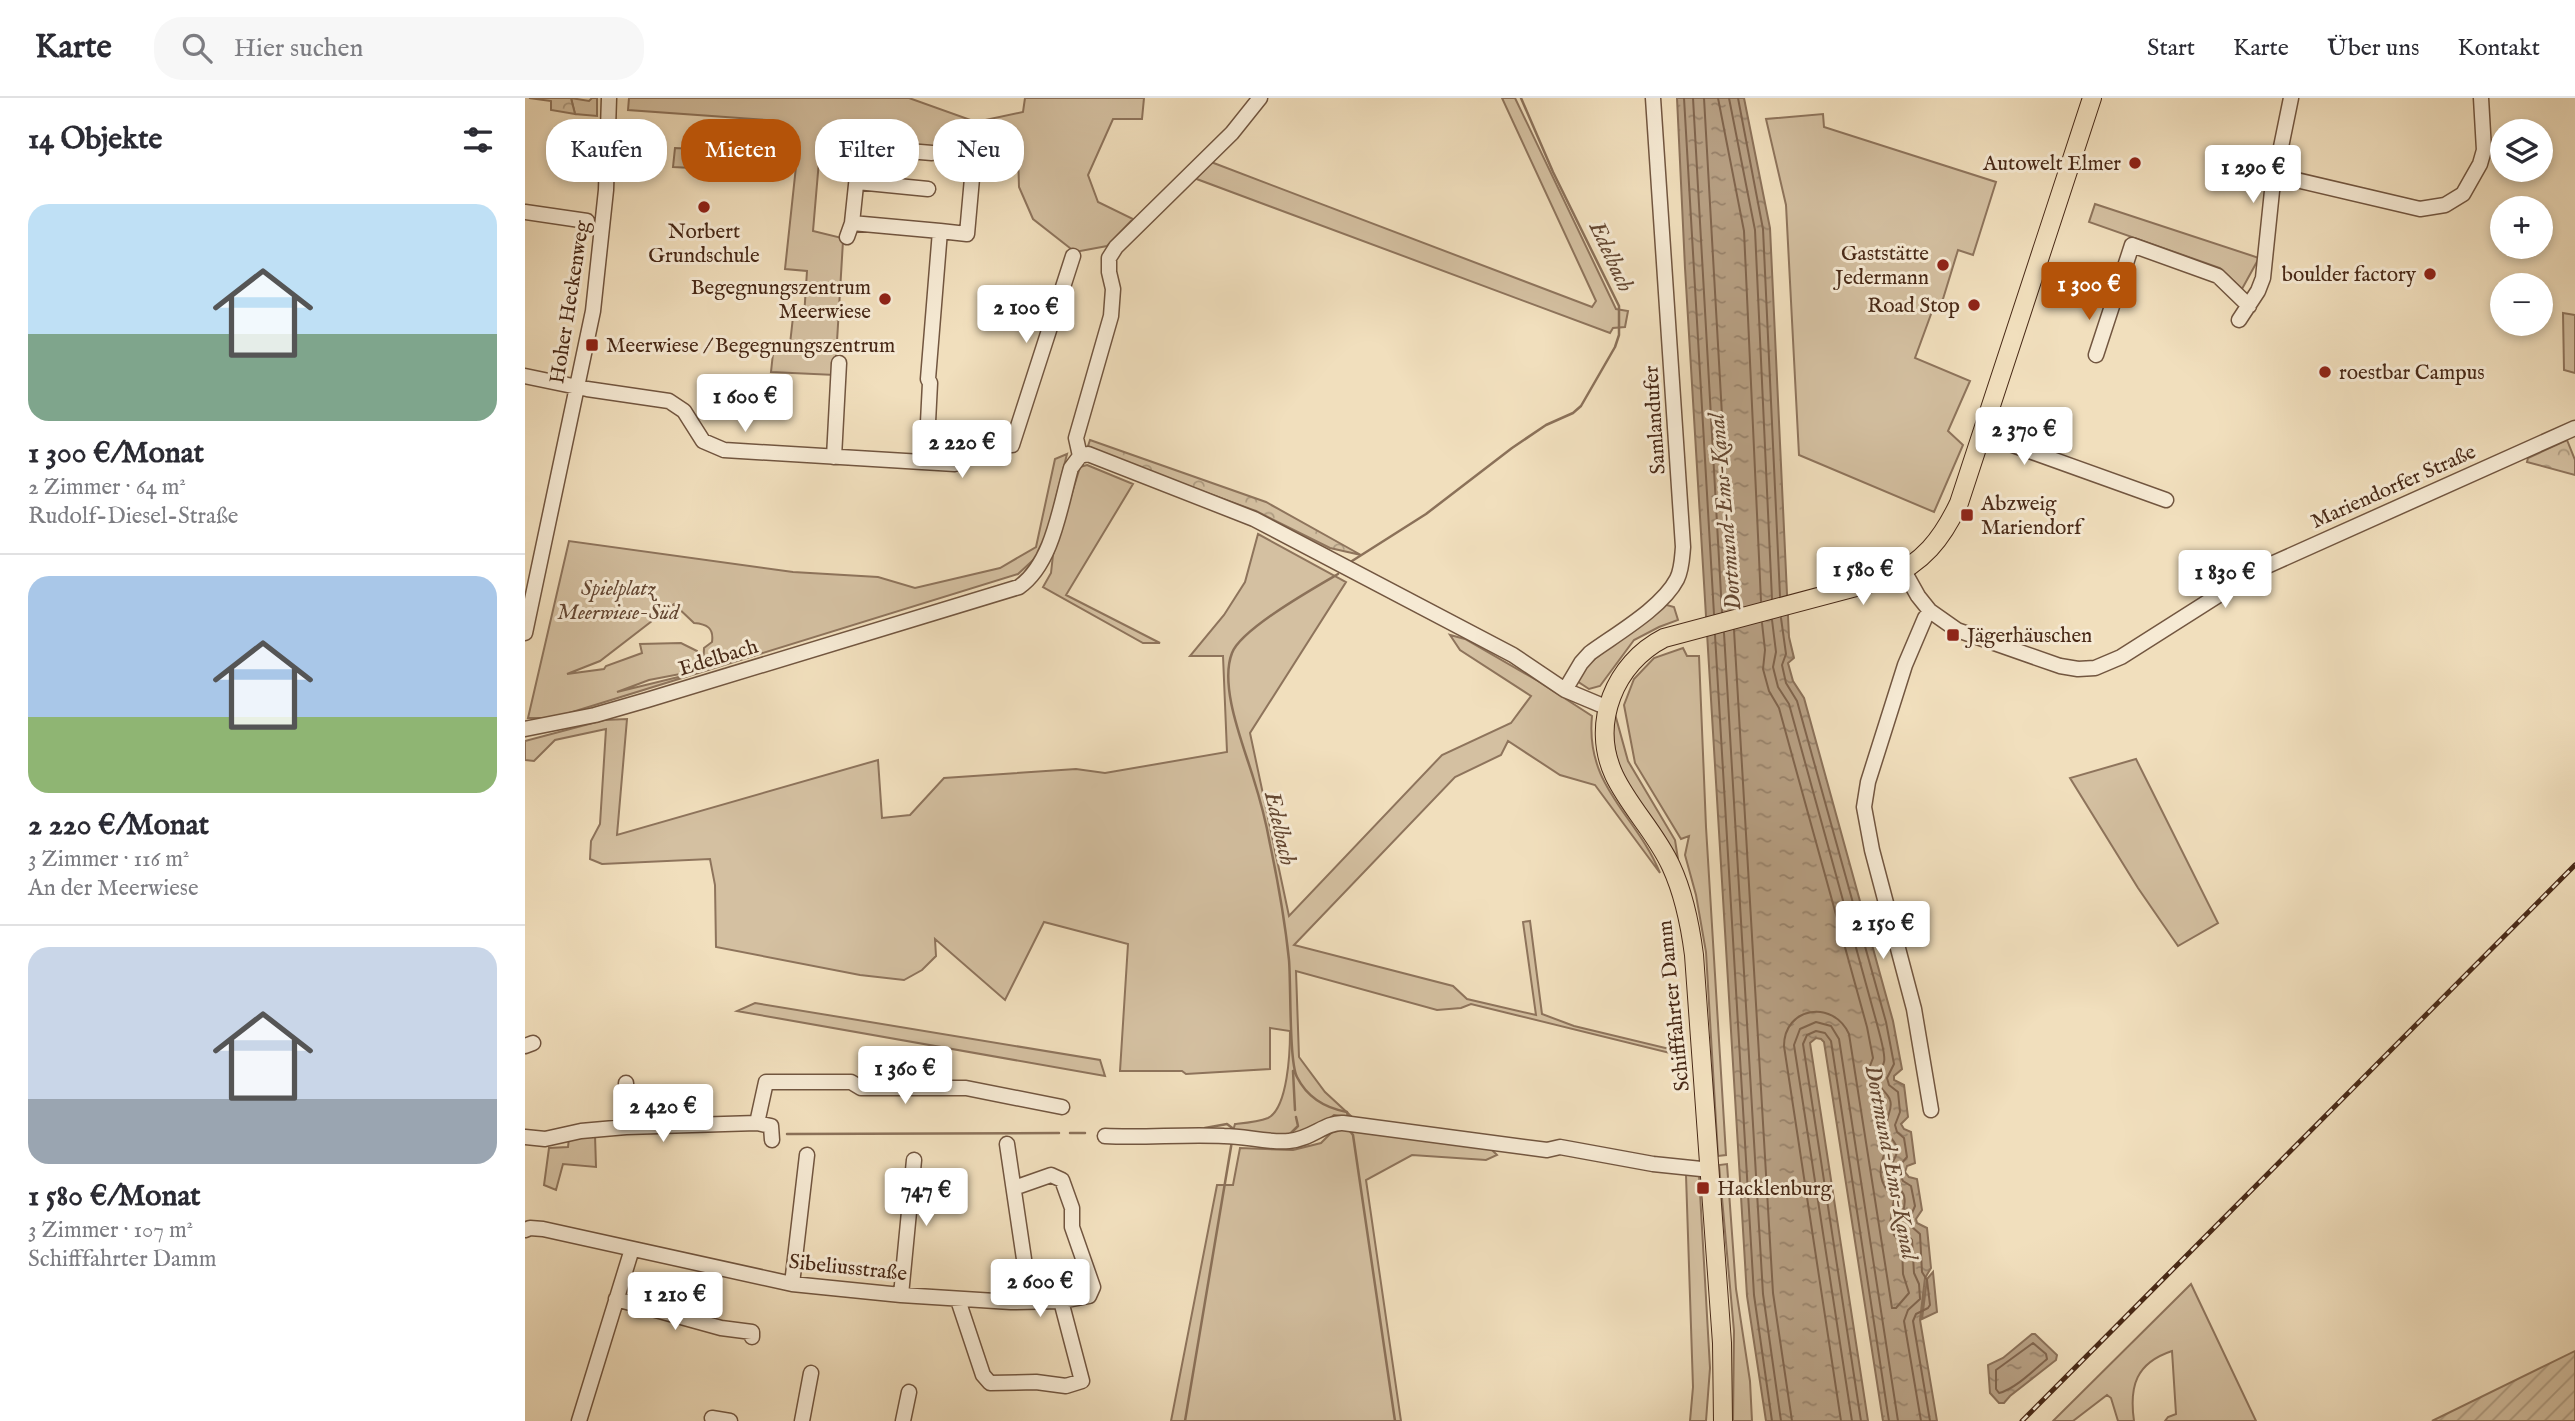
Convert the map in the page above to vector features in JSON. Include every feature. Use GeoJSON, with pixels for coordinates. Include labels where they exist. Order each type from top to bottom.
{"type":"FeatureCollection","features":[{"type":"Feature","properties":{"kind":"main road","name":"Schifffahrter Damm"},"geometry":{"type":"LineString","coordinates":[[1723,1421],[1723,1352],[1690,928],[1672,867],[1658,840],[1617,782],[1609,764],[1605,743],[1608,708],[1620,677],[1637,655],[1664,638],[1871,584],[1904,571],[1924,557],[1937,543],[1950,522],[1982,434],[2092,98]]}},
{"type":"Feature","properties":{"kind":"street","name":"Hoher Heckenweg"},"geometry":{"type":"LineString","coordinates":[[525,634],[593,311],[606,190],[609,98]]}},
{"type":"Feature","properties":{"kind":"street","name":"Edelbach"},"geometry":{"type":"LineString","coordinates":[[525,729],[647,701],[1019,587],[1037,571],[1045,558],[1072,468],[1080,456],[1076,438],[1111,316],[1114,289],[1109,272],[1109,258],[1116,247],[1232,133],[1259,98]]}},
{"type":"Feature","properties":{"kind":"street","name":"Samlandufer"},"geometry":{"type":"LineString","coordinates":[[1565,690],[1590,653],[1660,600],[1677,580],[1681,566],[1683,547],[1653,98]]}},
{"type":"Feature","properties":{"kind":"street"},"geometry":{"type":"LineString","coordinates":[[2239,320],[2263,278],[2275,175],[2291,98]]}},
{"type":"Feature","properties":{"kind":"street"},"geometry":{"type":"LineString","coordinates":[[2275,175],[2420,209],[2445,205],[2463,194],[2480,164],[2484,150],[2481,98]]}},
{"type":"Feature","properties":{"kind":"street"},"geometry":{"type":"LineString","coordinates":[[919,152],[932,153]]}},
{"type":"Feature","properties":{"kind":"street"},"geometry":{"type":"LineString","coordinates":[[928,188],[857,182],[850,230],[967,234],[972,182]]}},
{"type":"Feature","properties":{"kind":"street","name":"Hoher Heckenweg"},"geometry":{"type":"LineString","coordinates":[[525,212],[587,221]]}},
{"type":"Feature","properties":{"kind":"street"},"geometry":{"type":"LineString","coordinates":[[923,462],[927,442],[928,379],[940,231]]}},
{"type":"Feature","properties":{"kind":"street"},"geometry":{"type":"LineString","coordinates":[[2096,355],[2132,245],[2218,275],[2249,306]]}},
{"type":"Feature","properties":{"kind":"street"},"geometry":{"type":"LineString","coordinates":[[927,442],[1012,445],[1073,256]]}},
{"type":"Feature","properties":{"kind":"street"},"geometry":{"type":"LineString","coordinates":[[834,457],[839,362]]}},
{"type":"Feature","properties":{"kind":"street"},"geometry":{"type":"LineString","coordinates":[[525,376],[578,388],[669,401],[678,405],[703,442],[724,450],[955,464],[956,443]]}},
{"type":"Feature","properties":{"kind":"street","name":"Mariendorfer Straße"},"geometry":{"type":"LineString","coordinates":[[1904,571],[1930,611],[1957,630],[2060,666],[2095,668],[2121,656],[2257,570],[2575,428]]}},
{"type":"Feature","properties":{"kind":"street"},"geometry":{"type":"LineString","coordinates":[[1982,434],[2166,500]]}},
{"type":"Feature","properties":{"kind":"street"},"geometry":{"type":"LineString","coordinates":[[1080,456],[1096,456],[1254,519],[1513,655],[1565,690],[1608,708]]}},
{"type":"Feature","properties":{"kind":"street"},"geometry":{"type":"LineString","coordinates":[[1930,611],[1924,618],[1905,665],[1868,782],[1864,807],[1872,850],[1914,1009],[1931,1111]]}},
{"type":"Feature","properties":{"kind":"street"},"geometry":{"type":"LineString","coordinates":[[757,1123],[766,1082],[851,1082],[861,1088],[966,1088],[1062,1107]]}},
{"type":"Feature","properties":{"kind":"street"},"geometry":{"type":"LineString","coordinates":[[626,1083],[626,1127]]}},
{"type":"Feature","properties":{"kind":"street"},"geometry":{"type":"LineString","coordinates":[[1105,1136],[1222,1135],[1287,1142],[1302,1140],[1335,1122],[1546,1150],[1560,1147],[1653,1164],[1710,1170]]}},
{"type":"Feature","properties":{"kind":"street"},"geometry":{"type":"LineString","coordinates":[[525,1137],[545,1139],[581,1131],[626,1127],[757,1123],[771,1126],[772,1140]]}},
{"type":"Feature","properties":{"kind":"street"},"geometry":{"type":"LineString","coordinates":[[1007,1144],[1024,1259],[1018,1302]]}},
{"type":"Feature","properties":{"kind":"street"},"geometry":{"type":"LineString","coordinates":[[792,1284],[807,1155]]}},
{"type":"Feature","properties":{"kind":"street"},"geometry":{"type":"LineString","coordinates":[[901,1295],[914,1160]]}},
{"type":"Feature","properties":{"kind":"street","name":"Sibeliusstraße"},"geometry":{"type":"LineString","coordinates":[[525,1230],[543,1228],[792,1284],[958,1300],[1061,1301],[1089,1296],[1093,1287],[1072,1227],[1072,1208],[1062,1180],[1051,1175],[1014,1188]]}},
{"type":"Feature","properties":{"kind":"street"},"geometry":{"type":"LineString","coordinates":[[579,1421],[632,1249]]}},
{"type":"Feature","properties":{"kind":"street"},"geometry":{"type":"LineString","coordinates":[[616,1299],[721,1328],[752,1332],[752,1337]]}},
{"type":"Feature","properties":{"kind":"street"},"geometry":{"type":"LineString","coordinates":[[958,1300],[983,1376],[990,1383],[1036,1381],[1066,1386],[1082,1381],[1061,1301]]}},
{"type":"Feature","properties":{"kind":"street"},"geometry":{"type":"LineString","coordinates":[[802,1421],[811,1373]]}},
{"type":"Feature","properties":{"kind":"street"},"geometry":{"type":"LineString","coordinates":[[903,1421],[909,1392]]}},
{"type":"Feature","properties":{"kind":"street"},"geometry":{"type":"LineString","coordinates":[[712,1418],[730,1421]]}},
{"type":"Feature","properties":{"kind":"green space"},"geometry":{"type":"Polygon","coordinates":[[[529,98],[571,98],[575,114],[551,110],[551,101],[529,98]]]}},
{"type":"Feature","properties":{"kind":"green space"},"geometry":{"type":"Polygon","coordinates":[[[571,98],[589,101],[597,98],[597,116],[575,114],[571,98]]]}},
{"type":"Feature","properties":{"kind":"green space"},"geometry":{"type":"Polygon","coordinates":[[[629,98],[909,98],[968,119],[933,119],[933,148],[919,147],[919,119],[815,119],[815,182],[817,182],[813,231],[842,238],[843,241],[835,375],[771,372],[774,344],[790,344],[793,317],[804,317],[807,271],[785,269],[794,182],[801,182],[801,119],[752,119],[628,110],[629,98]]]}},
{"type":"Feature","properties":{"kind":"green space"},"geometry":{"type":"Polygon","coordinates":[[[1025,98],[1144,98],[1142,119],[1113,119],[1088,175],[1098,202],[1133,219],[1107,246],[1075,252],[1033,219],[1019,182],[1024,182],[1024,119],[990,119],[1023,112],[1025,98]]]}},
{"type":"Feature","properties":{"kind":"green space"},"geometry":{"type":"Polygon","coordinates":[[[1502,98],[1515,98],[1616,309],[1628,311],[1625,327],[1613,328],[1610,333],[1194,178],[1211,162],[1592,307],[1596,301],[1502,98]]]}},
{"type":"Feature","properties":{"kind":"green space"},"geometry":{"type":"Polygon","coordinates":[[[1823,114],[1824,127],[1996,182],[1973,255],[1958,250],[1943,299],[1934,306],[1915,358],[1970,381],[1948,431],[1963,445],[1934,512],[1799,455],[1786,205],[1766,119],[1823,114]]]}},
{"type":"Feature","properties":{"kind":"green space"},"geometry":{"type":"Polygon","coordinates":[[[675,148],[681,148],[681,167],[673,167],[675,148]]]}},
{"type":"Feature","properties":{"kind":"green space"},"geometry":{"type":"Polygon","coordinates":[[[2095,204],[2259,258],[2242,289],[2220,268],[2089,222],[2095,204]]]}},
{"type":"Feature","properties":{"kind":"green space"},"geometry":{"type":"Polygon","coordinates":[[[2563,313],[2575,315],[2575,373],[2564,370],[2563,313]]]}},
{"type":"Feature","properties":{"kind":"green space"},"geometry":{"type":"Polygon","coordinates":[[[1090,440],[1266,502],[1361,555],[1330,548],[1256,511],[1112,458],[1088,446],[1090,440]]]}},
{"type":"Feature","properties":{"kind":"green space"},"geometry":{"type":"Polygon","coordinates":[[[2567,440],[2575,460],[2575,475],[2527,462],[2528,458],[2567,440]]]}},
{"type":"Feature","properties":{"kind":"green space","name":"Spielplatz Meerwiese-Süd"},"geometry":{"type":"Polygon","coordinates":[[[1067,454],[1043,551],[1018,574],[553,718],[528,718],[569,541],[793,572],[878,577],[915,588],[1000,568],[1036,547],[1055,459],[1067,454]],[[674,604],[600,661],[567,674],[604,669],[642,653],[640,644],[681,643],[697,651],[696,671],[649,680],[617,692],[703,671],[704,648],[712,642],[712,633],[703,624],[694,623],[674,604]]]}},
{"type":"Feature","properties":{"kind":"green space"},"geometry":{"type":"Polygon","coordinates":[[[1087,465],[1133,484],[1066,595],[1160,643],[1143,643],[1043,587],[1051,573],[1053,555],[1080,467],[1087,465]]]}},
{"type":"Feature","properties":{"kind":"green space"},"geometry":{"type":"Polygon","coordinates":[[[1258,534],[1346,582],[1250,733],[1289,916],[1442,755],[1511,723],[1531,696],[1460,650],[1450,635],[1465,639],[1592,716],[1592,741],[1596,762],[1604,781],[1650,852],[1660,873],[1595,785],[1560,775],[1508,741],[1501,755],[1455,777],[1294,945],[1453,986],[1467,999],[1536,1015],[1523,922],[1530,921],[1542,1014],[1574,1026],[1678,1051],[1678,1055],[1471,1004],[1461,1008],[1437,1010],[1296,971],[1299,1057],[1325,1092],[1352,1117],[1334,1115],[1310,1129],[1286,1135],[1233,1131],[1235,1124],[1268,1118],[1275,1112],[1287,1078],[1290,1031],[1270,1028],[1270,1069],[1186,1074],[1182,1071],[1120,1071],[1128,944],[1044,922],[1005,1000],[935,939],[936,956],[922,970],[904,980],[860,975],[716,947],[715,885],[710,859],[602,864],[590,859],[591,841],[600,824],[606,729],[555,740],[534,761],[525,760],[525,741],[604,720],[627,719],[617,835],[878,760],[882,818],[910,815],[944,778],[1076,769],[1105,773],[1227,752],[1223,656],[1190,656],[1224,615],[1245,582],[1258,534]]]}},
{"type":"Feature","properties":{"kind":"green space"},"geometry":{"type":"Polygon","coordinates":[[[1663,604],[1674,607],[1678,620],[1634,640],[1600,686],[1589,689],[1577,681],[1581,670],[1663,604]]]}},
{"type":"Feature","properties":{"kind":"green space"},"geometry":{"type":"Polygon","coordinates":[[[1683,648],[1687,656],[1699,656],[1706,827],[1726,1155],[1718,1156],[1706,952],[1696,895],[1685,855],[1689,836],[1681,839],[1635,763],[1624,705],[1634,679],[1654,658],[1683,648]]]}},
{"type":"Feature","properties":{"kind":"green space"},"geometry":{"type":"Polygon","coordinates":[[[1615,714],[1628,761],[1675,840],[1678,859],[1642,809],[1622,773],[1613,734],[1615,714]]]}},
{"type":"Feature","properties":{"kind":"green space"},"geometry":{"type":"Polygon","coordinates":[[[2136,759],[2218,923],[2178,946],[2138,888],[2070,778],[2136,759]]]}},
{"type":"Feature","properties":{"kind":"green space"},"geometry":{"type":"Polygon","coordinates":[[[755,1003],[1100,1060],[1105,1076],[737,1011],[755,1003]]]}},
{"type":"Feature","properties":{"kind":"green space"},"geometry":{"type":"Polygon","coordinates":[[[1347,1129],[1490,1148],[1497,1155],[1486,1160],[1412,1155],[1366,1180],[1401,1421],[1171,1421],[1217,1185],[1233,1185],[1240,1148],[1293,1150],[1321,1143],[1334,1130],[1347,1129]]]}},
{"type":"Feature","properties":{"kind":"green space"},"geometry":{"type":"Polygon","coordinates":[[[595,1135],[596,1167],[563,1164],[556,1190],[544,1185],[549,1148],[568,1147],[569,1138],[595,1135]]]}},
{"type":"Feature","properties":{"kind":"green space"},"geometry":{"type":"Polygon","coordinates":[[[1727,1164],[1736,1289],[1750,1381],[1752,1421],[1733,1421],[1734,1331],[1719,1165],[1727,1164]]]}},
{"type":"Feature","properties":{"kind":"green space"},"geometry":{"type":"Polygon","coordinates":[[[1686,1175],[1699,1175],[1710,1368],[1706,1421],[1690,1421],[1693,1387],[1686,1175]]]}},
{"type":"Feature","properties":{"kind":"green space"},"geometry":{"type":"Polygon","coordinates":[[[2191,1284],[2256,1421],[2165,1421],[2176,1414],[2172,1351],[2150,1362],[2138,1377],[2133,1397],[2134,1421],[2118,1421],[2111,1398],[2107,1395],[2073,1421],[2053,1421],[2191,1284]]]}},
{"type":"Feature","properties":{"kind":"green space"},"geometry":{"type":"Polygon","coordinates":[[[2575,1351],[2575,1421],[2432,1421],[2575,1351]]]}},
{"type":"Feature","properties":{"kind":"water","name":"Dortmund-Ems-Kanal"},"geometry":{"type":"Polygon","coordinates":[[[1677,98],[1744,98],[1770,228],[1789,637],[1794,658],[1788,663],[1793,681],[1804,698],[1893,1021],[1902,1069],[1894,1076],[1894,1080],[1904,1085],[1908,1117],[1901,1124],[1911,1132],[1915,1163],[1907,1166],[1905,1172],[1909,1177],[1917,1179],[1922,1210],[1916,1219],[1917,1223],[1927,1228],[1931,1268],[1925,1278],[1920,1320],[1937,1421],[1883,1421],[1824,1042],[1816,1038],[1810,1043],[1868,1421],[1766,1421],[1747,1296],[1677,98]]]}},
{"type":"Feature","properties":{"kind":"water"},"geometry":{"type":"Polygon","coordinates":[[[1933,1272],[1937,1312],[1922,1319],[1927,1279],[1933,1272]]]}},
{"type":"Feature","properties":{"kind":"water"},"geometry":{"type":"Polygon","coordinates":[[[2032,1334],[2057,1355],[2056,1360],[2004,1403],[1999,1403],[1990,1393],[1988,1365],[2003,1358],[2032,1334]]]}},
{"type":"Feature","properties":{"kind":"waterway","name":"Edelbach"},"geometry":{"type":"LineString","coordinates":[[1352,561],[1426,514],[1546,425],[1573,413],[1581,406],[1615,347],[1619,335],[1619,306],[1553,172],[1521,98]]}},
{"type":"Feature","properties":{"kind":"waterway","name":"Edelbach"},"geometry":{"type":"LineString","coordinates":[[1338,574],[1249,632],[1232,653],[1228,682],[1234,715],[1265,819],[1281,902],[1289,960],[1294,1069],[1311,1096],[1331,1108],[1347,1112],[1348,1117]]}},
{"type":"Feature","properties":{"kind":"waterway"},"geometry":{"type":"LineString","coordinates":[[1293,1071],[1295,1110]]}},
{"type":"Feature","properties":{"kind":"waterway"},"geometry":{"type":"LineString","coordinates":[[1289,1135],[1298,1126],[1296,1117]]}},
{"type":"Feature","properties":{"kind":"waterway"},"geometry":{"type":"LineString","coordinates":[[1205,1128],[1227,1124],[1235,1130]]}},
{"type":"Feature","properties":{"kind":"waterway","name":"Edelbach"},"geometry":{"type":"LineString","coordinates":[[1350,1131],[1353,1135],[1395,1421]]}},
{"type":"Feature","properties":{"kind":"waterway"},"geometry":{"type":"LineString","coordinates":[[787,1134],[1059,1133]]}},
{"type":"Feature","properties":{"kind":"waterway"},"geometry":{"type":"LineString","coordinates":[[1070,1133],[1085,1133]]}},
{"type":"Feature","properties":{"kind":"waterway"},"geometry":{"type":"LineString","coordinates":[[1185,1421],[1232,1141]]}},
{"type":"Feature","properties":{"kind":"railway"},"geometry":{"type":"LineString","coordinates":[[2022,1421],[2575,865]]}},
{"type":"Feature","properties":{"kind":"place","name":"Autowelt Elmer"},"geometry":{"type":"Point","coordinates":[2135,163]}},
{"type":"Feature","properties":{"kind":"place","name":"Norbert Grundschule"},"geometry":{"type":"Point","coordinates":[704,207]}},
{"type":"Feature","properties":{"kind":"place","name":"Gaststätte Jedermann"},"geometry":{"type":"Point","coordinates":[1943,265]}},
{"type":"Feature","properties":{"kind":"place","name":"boulder factory"},"geometry":{"type":"Point","coordinates":[2430,274]}},
{"type":"Feature","properties":{"kind":"place","name":"Begegnungszentrum Meerwiese"},"geometry":{"type":"Point","coordinates":[885,299]}},
{"type":"Feature","properties":{"kind":"place","name":"Road Stop"},"geometry":{"type":"Point","coordinates":[1974,305]}},
{"type":"Feature","properties":{"kind":"place","name":"Meerwiese / Begegnungszentrum"},"geometry":{"type":"Point","coordinates":[592,345]}},
{"type":"Feature","properties":{"kind":"place","name":"roestbar Campus"},"geometry":{"type":"Point","coordinates":[2325,372]}},
{"type":"Feature","properties":{"kind":"place","name":"Abzweig Mariendorf"},"geometry":{"type":"Point","coordinates":[1967,515]}},
{"type":"Feature","properties":{"kind":"place","name":"Jägerhäuschen"},"geometry":{"type":"Point","coordinates":[1953,635]}},
{"type":"Feature","properties":{"kind":"place","name":"Hacklenburg"},"geometry":{"type":"Point","coordinates":[1703,1188]}}]}
